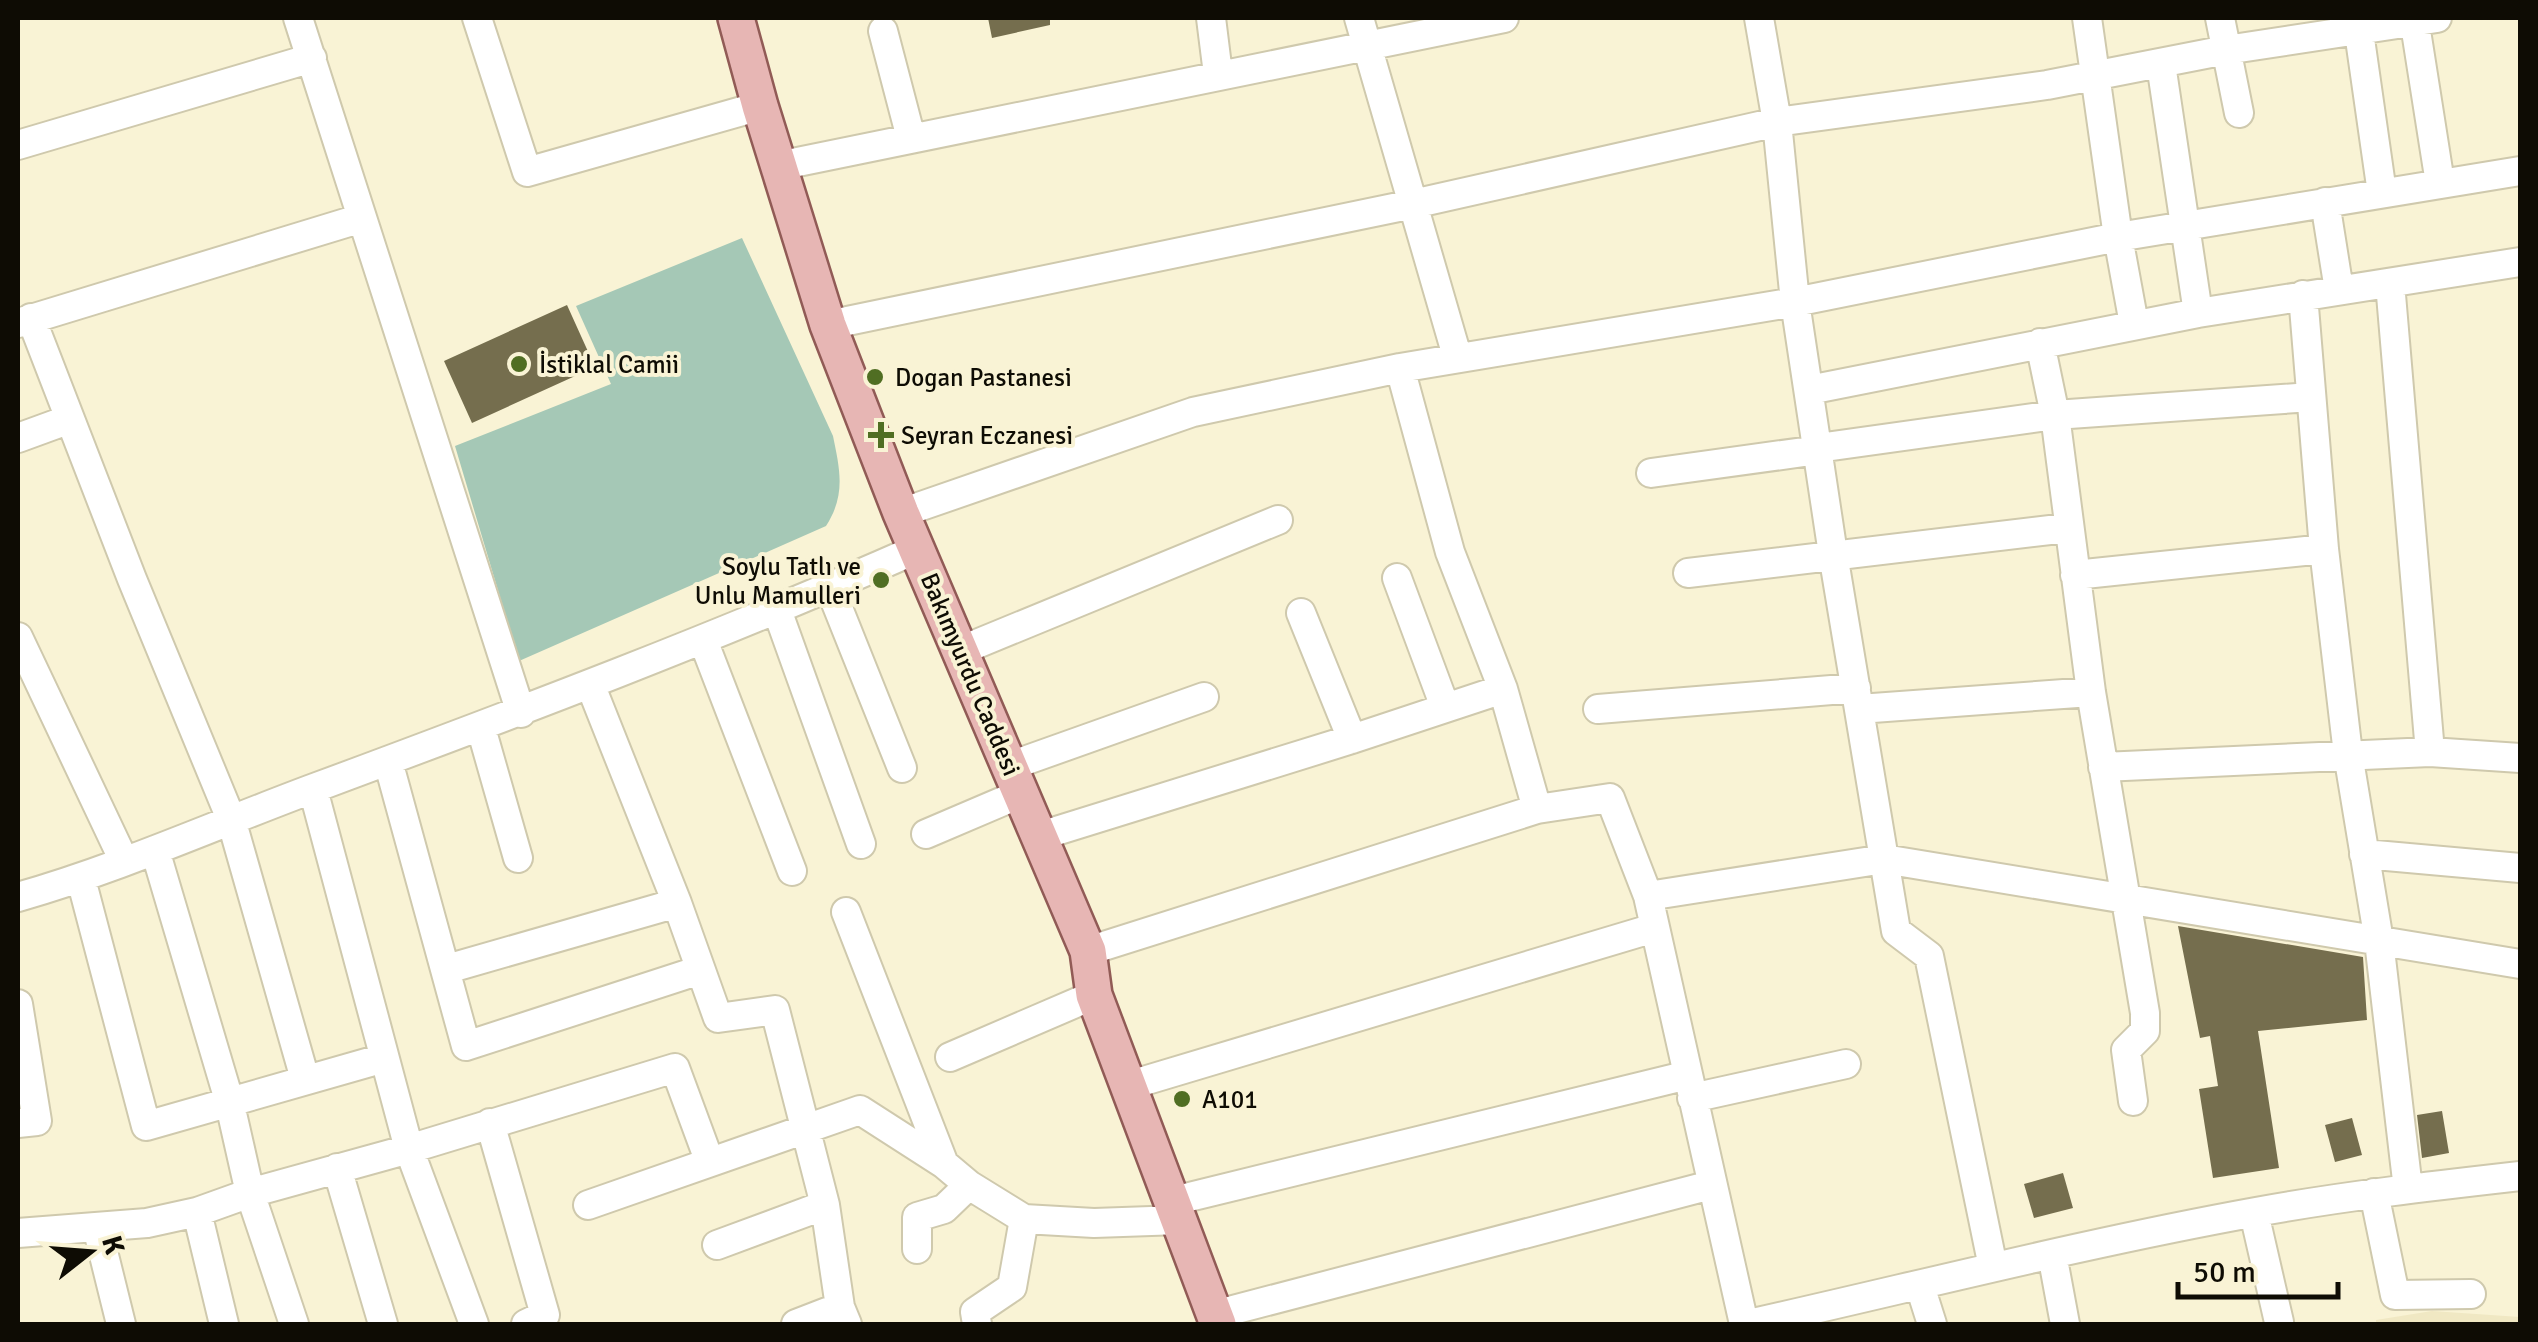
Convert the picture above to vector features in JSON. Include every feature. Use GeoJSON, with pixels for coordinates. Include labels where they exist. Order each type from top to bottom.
{"type":"FeatureCollection","features":[{"type":"Feature","properties":{"kind":"main road","name":"Bakımyurdu Caddesi"},"geometry":{"type":"LineString","coordinates":[[736,18],[828,324],[901,513],[1088,951],[1094,996],[1216,1320]]}},
{"type":"Feature","properties":{"kind":"street"},"geometry":{"type":"LineString","coordinates":[[298,18],[520,713]]}},
{"type":"Feature","properties":{"kind":"street"},"geometry":{"type":"LineString","coordinates":[[477,18],[527,172],[760,106]]}},
{"type":"Feature","properties":{"kind":"street"},"geometry":{"type":"LineString","coordinates":[[1211,18],[1218,74]]}},
{"type":"Feature","properties":{"kind":"street"},"geometry":{"type":"LineString","coordinates":[[778,166],[1218,74],[1363,31],[1504,18]]}},
{"type":"Feature","properties":{"kind":"street"},"geometry":{"type":"LineString","coordinates":[[1760,18],[1777,122],[1808,390],[1896,932],[1929,956],[1993,1267]]}},
{"type":"Feature","properties":{"kind":"street"},"geometry":{"type":"LineString","coordinates":[[2087,18],[2134,324]]}},
{"type":"Feature","properties":{"kind":"street"},"geometry":{"type":"LineString","coordinates":[[2220,18],[2239,114]]}},
{"type":"Feature","properties":{"kind":"street"},"geometry":{"type":"LineString","coordinates":[[828,324],[1413,204],[1777,122],[2047,85],[2226,50],[2295,29],[2422,19],[2440,184]]}},
{"type":"Feature","properties":{"kind":"street"},"geometry":{"type":"LineString","coordinates":[[2359,24],[2382,192]]}},
{"type":"Feature","properties":{"kind":"street"},"geometry":{"type":"LineString","coordinates":[[882,30],[911,138]]}},
{"type":"Feature","properties":{"kind":"street"},"geometry":{"type":"LineString","coordinates":[[1363,31],[1456,356]]}},
{"type":"Feature","properties":{"kind":"street"},"geometry":{"type":"LineString","coordinates":[[18,145],[312,58]]}},
{"type":"Feature","properties":{"kind":"street"},"geometry":{"type":"LineString","coordinates":[[2161,64],[2198,312]]}},
{"type":"Feature","properties":{"kind":"street"},"geometry":{"type":"LineString","coordinates":[[901,513],[1193,412],[1456,356],[1796,302],[2118,237],[2520,170]]}},
{"type":"Feature","properties":{"kind":"street"},"geometry":{"type":"LineString","coordinates":[[2325,202],[2339,290]]}},
{"type":"Feature","properties":{"kind":"street"},"geometry":{"type":"LineString","coordinates":[[305,1080],[231,819],[70,419],[24,321],[362,218]]}},
{"type":"Feature","properties":{"kind":"street"},"geometry":{"type":"LineString","coordinates":[[1808,390],[2198,312],[2520,262]]}},
{"type":"Feature","properties":{"kind":"street"},"geometry":{"type":"LineString","coordinates":[[2390,284],[2430,752]]}},
{"type":"Feature","properties":{"kind":"street"},"geometry":{"type":"LineString","coordinates":[[2303,295],[2324,549],[2348,754],[2379,941],[2408,1189]]}},
{"type":"Feature","properties":{"kind":"street"},"geometry":{"type":"LineString","coordinates":[[2040,343],[2054,415],[2091,692],[2145,1012],[2145,1030],[2126,1050],[2133,1101]]}},
{"type":"Feature","properties":{"kind":"street"},"geometry":{"type":"LineString","coordinates":[[1400,368],[1450,552],[1503,689],[1537,809]]}},
{"type":"Feature","properties":{"kind":"street"},"geometry":{"type":"LineString","coordinates":[[1651,473],[2054,415],[2311,397]]}},
{"type":"Feature","properties":{"kind":"street"},"geometry":{"type":"LineString","coordinates":[[18,438],[70,419]]}},
{"type":"Feature","properties":{"kind":"street"},"geometry":{"type":"LineString","coordinates":[[962,650],[1278,520]]}},
{"type":"Feature","properties":{"kind":"street"},"geometry":{"type":"LineString","coordinates":[[1688,572],[2067,528]]}},
{"type":"Feature","properties":{"kind":"street"},"geometry":{"type":"LineString","coordinates":[[18,897],[81,879],[231,819],[520,713],[917,549]]}},
{"type":"Feature","properties":{"kind":"street"},"geometry":{"type":"LineString","coordinates":[[2075,575],[2324,549]]}},
{"type":"Feature","properties":{"kind":"street"},"geometry":{"type":"LineString","coordinates":[[1397,578],[1445,707]]}},
{"type":"Feature","properties":{"kind":"street"},"geometry":{"type":"LineString","coordinates":[[830,588],[902,768]]}},
{"type":"Feature","properties":{"kind":"street"},"geometry":{"type":"LineString","coordinates":[[777,610],[861,844]]}},
{"type":"Feature","properties":{"kind":"street"},"geometry":{"type":"LineString","coordinates":[[1301,612],[1352,740]]}},
{"type":"Feature","properties":{"kind":"street"},"geometry":{"type":"LineString","coordinates":[[18,637],[124,861]]}},
{"type":"Feature","properties":{"kind":"street"},"geometry":{"type":"LineString","coordinates":[[702,640],[792,871]]}},
{"type":"Feature","properties":{"kind":"street"},"geometry":{"type":"LineString","coordinates":[[590,684],[718,1018],[775,1010],[825,1205],[844,1316],[796,1324]]}},
{"type":"Feature","properties":{"kind":"street"},"geometry":{"type":"LineString","coordinates":[[1040,836],[1503,689]]}},
{"type":"Feature","properties":{"kind":"street"},"geometry":{"type":"LineString","coordinates":[[1598,709],[2091,692]]}},
{"type":"Feature","properties":{"kind":"street"},"geometry":{"type":"LineString","coordinates":[[926,834],[1016,780],[1204,697]]}},
{"type":"Feature","properties":{"kind":"street"},"geometry":{"type":"LineString","coordinates":[[481,728],[518,858]]}},
{"type":"Feature","properties":{"kind":"street"},"geometry":{"type":"LineString","coordinates":[[2103,768],[2430,752],[2520,758]]}},
{"type":"Feature","properties":{"kind":"street"},"geometry":{"type":"LineString","coordinates":[[388,761],[466,1046],[700,970]]}},
{"type":"Feature","properties":{"kind":"street"},"geometry":{"type":"LineString","coordinates":[[313,789],[409,1149],[474,1324]]}},
{"type":"Feature","properties":{"kind":"street"},"geometry":{"type":"LineString","coordinates":[[1088,951],[1537,809],[1610,798],[1648,896],[1711,1185],[1746,1324],[2254,1212],[2520,1176]]}},
{"type":"Feature","properties":{"kind":"street"},"geometry":{"type":"LineString","coordinates":[[155,850],[229,1100],[250,1193],[294,1324]]}},
{"type":"Feature","properties":{"kind":"street"},"geometry":{"type":"LineString","coordinates":[[2364,854],[2520,868]]}},
{"type":"Feature","properties":{"kind":"street"},"geometry":{"type":"LineString","coordinates":[[1648,896],[1884,859],[2520,964]]}},
{"type":"Feature","properties":{"kind":"street"},"geometry":{"type":"LineString","coordinates":[[81,879],[146,1126],[384,1058]]}},
{"type":"Feature","properties":{"kind":"street"},"geometry":{"type":"LineString","coordinates":[[447,969],[677,903]]}},
{"type":"Feature","properties":{"kind":"street"},"geometry":{"type":"LineString","coordinates":[[846,912],[944,1164]]}},
{"type":"Feature","properties":{"kind":"street"},"geometry":{"type":"LineString","coordinates":[[1128,1086],[1654,928]]}},
{"type":"Feature","properties":{"kind":"street"},"geometry":{"type":"LineString","coordinates":[[950,1057],[1094,996]]}},
{"type":"Feature","properties":{"kind":"street"},"geometry":{"type":"LineString","coordinates":[[18,1013],[37,1121],[18,1123]]}},
{"type":"Feature","properties":{"kind":"street"},"geometry":{"type":"LineString","coordinates":[[588,1205],[860,1110],[1024,1219],[1094,1223],[1176,1210],[1690,1087],[1846,1064]]}},
{"type":"Feature","properties":{"kind":"street"},"geometry":{"type":"LineString","coordinates":[[18,1233],[147,1223],[196,1212],[674,1068],[710,1160]]}},
{"type":"Feature","properties":{"kind":"street"},"geometry":{"type":"LineString","coordinates":[[490,1123],[545,1315],[526,1324]]}},
{"type":"Feature","properties":{"kind":"street"},"geometry":{"type":"LineString","coordinates":[[337,1168],[383,1324]]}},
{"type":"Feature","properties":{"kind":"street"},"geometry":{"type":"LineString","coordinates":[[917,1249],[918,1217],[944,1208],[969,1185]]}},
{"type":"Feature","properties":{"kind":"street"},"geometry":{"type":"LineString","coordinates":[[1216,1320],[1711,1185]]}},
{"type":"Feature","properties":{"kind":"street"},"geometry":{"type":"LineString","coordinates":[[2374,1193],[2395,1295],[2471,1294]]}},
{"type":"Feature","properties":{"kind":"street"},"geometry":{"type":"LineString","coordinates":[[717,1245],[825,1205]]}},
{"type":"Feature","properties":{"kind":"street"},"geometry":{"type":"LineString","coordinates":[[196,1212],[224,1324]]}},
{"type":"Feature","properties":{"kind":"street"},"geometry":{"type":"LineString","coordinates":[[2254,1212],[2279,1322]]}},
{"type":"Feature","properties":{"kind":"street"},"geometry":{"type":"LineString","coordinates":[[977,1324],[975,1312],[1012,1287],[1024,1219]]}},
{"type":"Feature","properties":{"kind":"street"},"geometry":{"type":"LineString","coordinates":[[98,1228],[121,1324]]}},
{"type":"Feature","properties":{"kind":"street"},"geometry":{"type":"LineString","coordinates":[[2052,1254],[2066,1324]]}},
{"type":"Feature","properties":{"kind":"street"},"geometry":{"type":"LineString","coordinates":[[1920,1286],[1932,1324]]}},
{"type":"Feature","properties":{"kind":"shaded area"},"geometry":{"type":"Polygon","coordinates":[[[2432,1311],[2520,1317],[2520,1324],[2376,1324],[2376,1320],[2432,1311]]]}},
{"type":"Feature","properties":{"kind":"green space"},"geometry":{"type":"Polygon","coordinates":[[[742,238],[833,436],[840,482],[832,515],[826,526],[519,661],[455,446],[611,384],[576,306],[742,238]]]}},
{"type":"Feature","properties":{"kind":"building"},"geometry":{"type":"Polygon","coordinates":[[[988,18],[1050,18],[1050,25],[992,38],[988,18]]]}},
{"type":"Feature","properties":{"kind":"building","name":"İstiklal Camii"},"geometry":{"type":"Polygon","coordinates":[[[567,305],[595,367],[472,423],[444,361],[567,305]]]}},
{"type":"Feature","properties":{"kind":"building"},"geometry":{"type":"Polygon","coordinates":[[[2178,926],[2363,957],[2367,1020],[2258,1031],[2279,1168],[2213,1178],[2199,1089],[2218,1086],[2210,1036],[2200,1038],[2178,926]]]}},
{"type":"Feature","properties":{"kind":"building"},"geometry":{"type":"Polygon","coordinates":[[[2442,1111],[2449,1153],[2422,1158],[2417,1115],[2442,1111]]]}},
{"type":"Feature","properties":{"kind":"building"},"geometry":{"type":"Polygon","coordinates":[[[2352,1118],[2362,1155],[2335,1162],[2325,1125],[2352,1118]]]}},
{"type":"Feature","properties":{"kind":"building"},"geometry":{"type":"Polygon","coordinates":[[[2063,1173],[2073,1208],[2034,1218],[2024,1184],[2063,1173]]]}},
{"type":"Feature","properties":{"kind":"place","name":"İstiklal Camii"},"geometry":{"type":"Point","coordinates":[519,364]}},
{"type":"Feature","properties":{"kind":"place","name":"Dogan Pastanesi"},"geometry":{"type":"Point","coordinates":[875,377]}},
{"type":"Feature","properties":{"kind":"place","name":"Seyran Eczanesi"},"geometry":{"type":"Point","coordinates":[881,435]}},
{"type":"Feature","properties":{"kind":"place","name":"Soylu Tatlı ve Unlu Mamulleri"},"geometry":{"type":"Point","coordinates":[881,580]}},
{"type":"Feature","properties":{"kind":"place","name":"A101"},"geometry":{"type":"Point","coordinates":[1182,1099]}}]}
